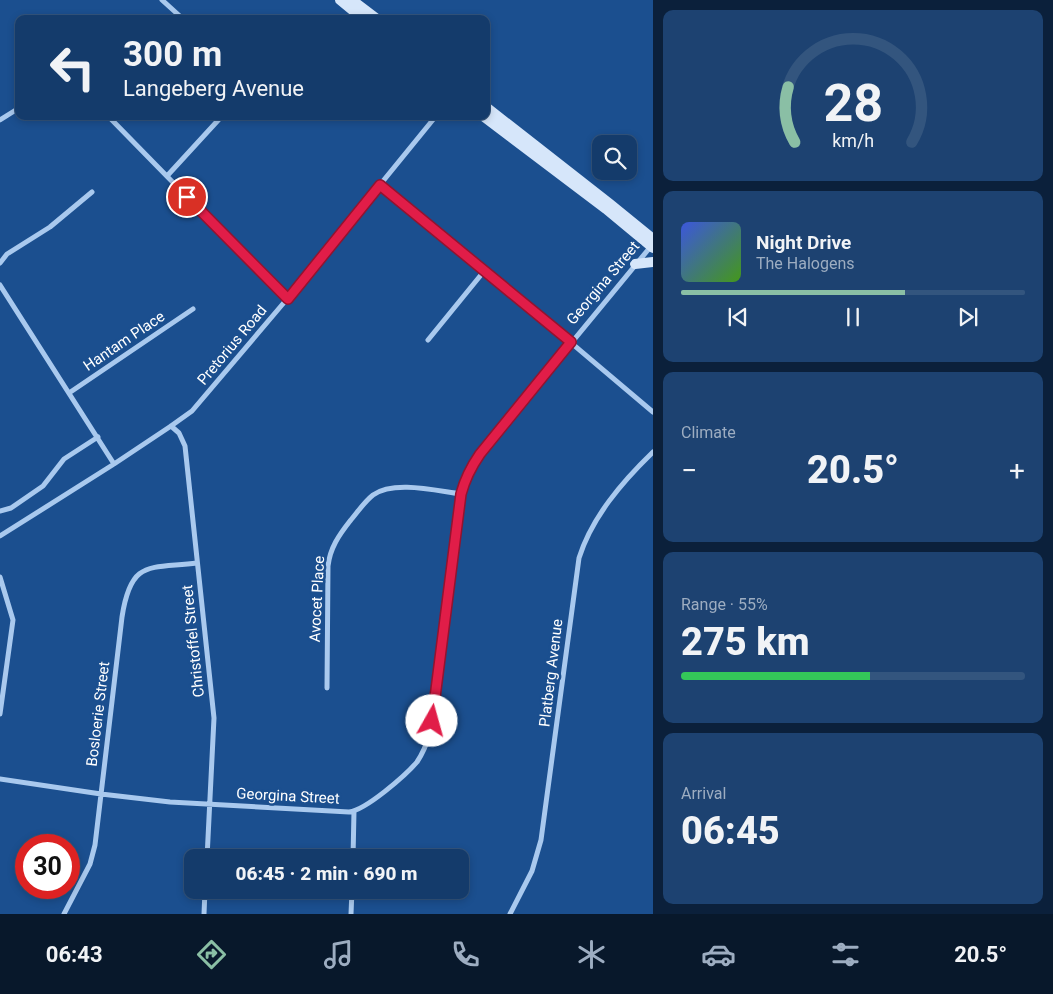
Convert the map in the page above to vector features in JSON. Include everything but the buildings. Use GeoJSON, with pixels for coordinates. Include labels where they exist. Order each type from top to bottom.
{"type":"FeatureCollection","features":[{"type":"Feature","properties":{"kind":"street"},"geometry":{"type":"LineString","coordinates":[[162,0],[179,15]]}},
{"type":"Feature","properties":{"kind":"street"},"geometry":{"type":"LineString","coordinates":[[340,0],[358,15]]}},
{"type":"Feature","properties":{"kind":"street"},"geometry":{"type":"LineString","coordinates":[[352,0],[372,15]]}},
{"type":"Feature","properties":{"kind":"street"},"geometry":{"type":"LineString","coordinates":[[0,120],[15,111]]}},
{"type":"Feature","properties":{"kind":"street"},"geometry":{"type":"LineString","coordinates":[[490,111],[610,204],[652,244]]}},
{"type":"Feature","properties":{"kind":"street"},"geometry":{"type":"LineString","coordinates":[[112,120],[288,299]]}},
{"type":"Feature","properties":{"kind":"street"},"geometry":{"type":"LineString","coordinates":[[167,176],[218,120]]}},
{"type":"Feature","properties":{"kind":"street","name":"Pretorius Road"},"geometry":{"type":"LineString","coordinates":[[0,536],[171,426],[198,404],[288,299],[433,120]]}},
{"type":"Feature","properties":{"kind":"street"},"geometry":{"type":"LineString","coordinates":[[488,120],[652,244]]}},
{"type":"Feature","properties":{"kind":"street"},"geometry":{"type":"LineString","coordinates":[[380,185],[485,270],[653,412]]}},
{"type":"Feature","properties":{"kind":"street"},"geometry":{"type":"LineString","coordinates":[[0,263],[7,254],[50,226],[92,192]]}},
{"type":"Feature","properties":{"kind":"street","name":"Georgina Street"},"geometry":{"type":"LineString","coordinates":[[0,779],[101,794],[210,805],[354,811],[384,792],[418,761],[427,744],[432,721],[461,494],[472,466],[652,244]]}},
{"type":"Feature","properties":{"kind":"street"},"geometry":{"type":"LineString","coordinates":[[635,264],[653,262]]}},
{"type":"Feature","properties":{"kind":"street"},"geometry":{"type":"LineString","coordinates":[[428,340],[485,270]]}},
{"type":"Feature","properties":{"kind":"street"},"geometry":{"type":"LineString","coordinates":[[0,285],[114,464]]}},
{"type":"Feature","properties":{"kind":"street","name":"Hantam Place"},"geometry":{"type":"LineString","coordinates":[[69,393],[193,309]]}},
{"type":"Feature","properties":{"kind":"street","name":"Christoffel Street"},"geometry":{"type":"LineString","coordinates":[[171,426],[179,434],[185,446],[214,718],[208,849]]}},
{"type":"Feature","properties":{"kind":"street"},"geometry":{"type":"LineString","coordinates":[[0,510],[11,508],[44,486],[64,459],[98,437]]}},
{"type":"Feature","properties":{"kind":"street","name":"Platberg Avenue"},"geometry":{"type":"LineString","coordinates":[[510,914],[527,884],[537,858],[541,840],[579,558],[594,522],[633,473],[653,452]]}},
{"type":"Feature","properties":{"kind":"street","name":"Avocet Place"},"geometry":{"type":"LineString","coordinates":[[327,688],[328,566],[331,551],[339,535],[368,499],[381,491],[395,487],[461,494]]}},
{"type":"Feature","properties":{"kind":"street","name":"Bosloerie Street"},"geometry":{"type":"LineString","coordinates":[[64,914],[93,855],[122,617],[128,589],[142,571],[151,567],[197,563]]}},
{"type":"Feature","properties":{"kind":"street"},"geometry":{"type":"LineString","coordinates":[[0,577],[13,620],[3,674],[0,714]]}},
{"type":"Feature","properties":{"kind":"street"},"geometry":{"type":"LineString","coordinates":[[353,849],[354,811]]}},
{"type":"Feature","properties":{"kind":"street"},"geometry":{"type":"LineString","coordinates":[[204,914],[205,899]]}},
{"type":"Feature","properties":{"kind":"street"},"geometry":{"type":"LineString","coordinates":[[351,914],[352,899]]}},
{"type":"Feature","properties":{"kind":"route"},"geometry":{"type":"LineString","coordinates":[[187,197],[288,299],[380,185],[571,342],[480,454],[468,473],[461,494],[432,721]]}}]}
